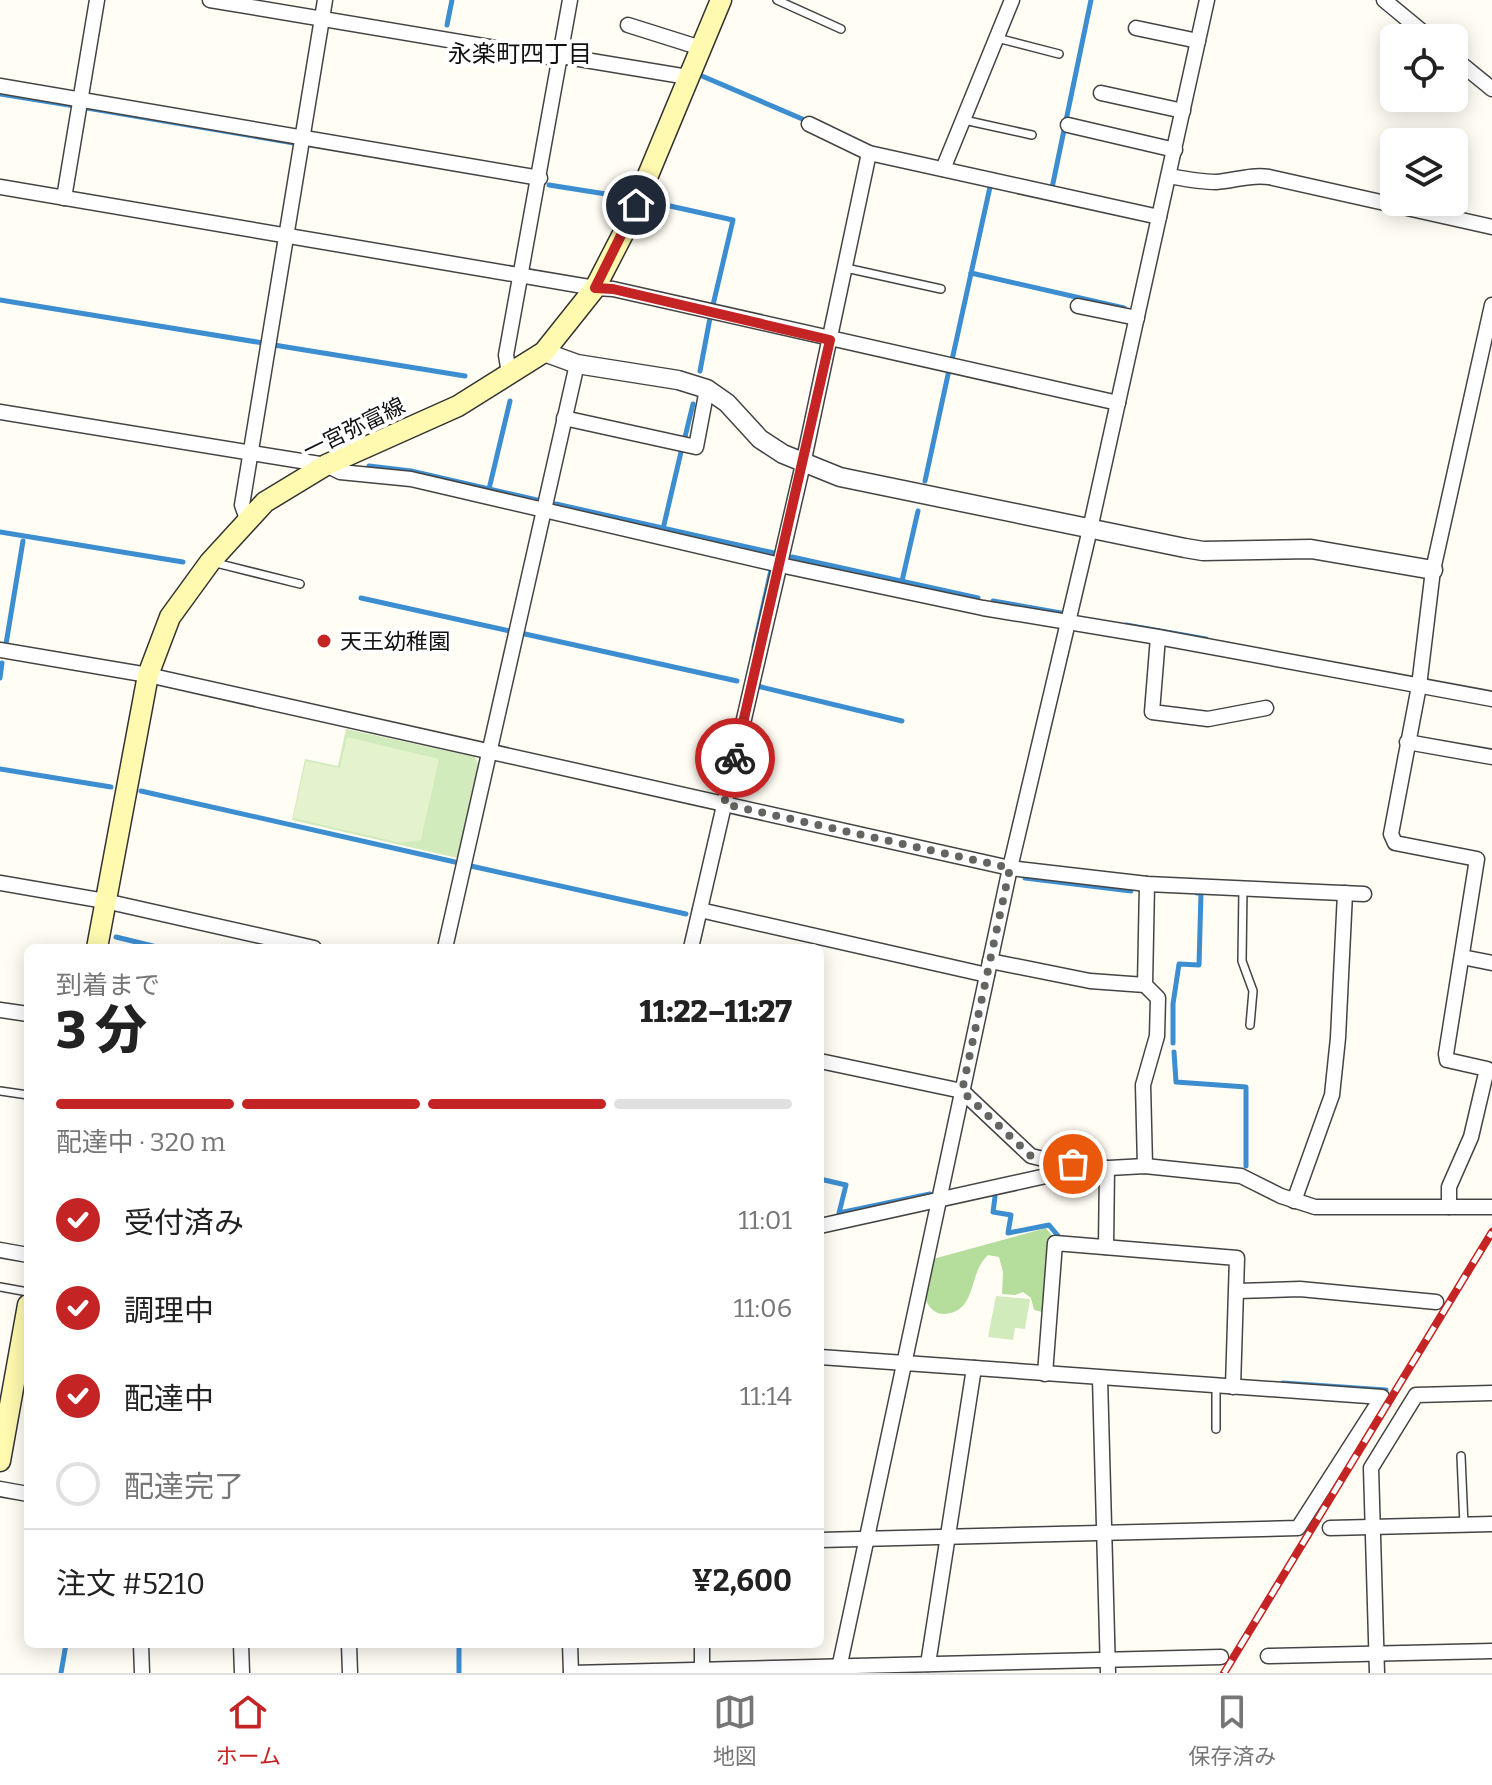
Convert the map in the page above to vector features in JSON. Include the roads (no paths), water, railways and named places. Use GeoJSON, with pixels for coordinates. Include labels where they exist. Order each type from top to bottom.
{"type":"FeatureCollection","features":[{"type":"Feature","properties":{"kind":"main road","name":"一宮弥富線"},"geometry":{"type":"LineString","coordinates":[[98,944],[148,675],[170,617],[210,562],[265,502],[326,465],[458,406],[544,352],[595,288],[626,228],[721,0]]}},
{"type":"Feature","properties":{"kind":"main road"},"geometry":{"type":"LineString","coordinates":[[0,1461],[24,1342]]}},
{"type":"Feature","properties":{"kind":"street"},"geometry":{"type":"LineString","coordinates":[[64,198],[97,0]]}},
{"type":"Feature","properties":{"kind":"street"},"geometry":{"type":"LineString","coordinates":[[211,0],[688,77]]}},
{"type":"Feature","properties":{"kind":"street"},"geometry":{"type":"LineString","coordinates":[[247,519],[242,505],[325,0]]}},
{"type":"Feature","properties":{"kind":"street"},"geometry":{"type":"LineString","coordinates":[[509,373],[506,355],[570,0]]}},
{"type":"Feature","properties":{"kind":"street"},"geometry":{"type":"LineString","coordinates":[[943,169],[1012,0]]}},
{"type":"Feature","properties":{"kind":"street"},"geometry":{"type":"LineString","coordinates":[[838,1670],[1010,868],[1090,529],[1207,0]]}},
{"type":"Feature","properties":{"kind":"street"},"geometry":{"type":"LineString","coordinates":[[1384,0],[1413,24]]}},
{"type":"Feature","properties":{"kind":"street"},"geometry":{"type":"LineString","coordinates":[[628,25],[701,48]]}},
{"type":"Feature","properties":{"kind":"street"},"geometry":{"type":"LineString","coordinates":[[1136,28],[1198,41]]}},
{"type":"Feature","properties":{"kind":"street"},"geometry":{"type":"LineString","coordinates":[[1468,69],[1492,89]]}},
{"type":"Feature","properties":{"kind":"street"},"geometry":{"type":"LineString","coordinates":[[0,86],[540,178]]}},
{"type":"Feature","properties":{"kind":"street"},"geometry":{"type":"LineString","coordinates":[[1101,93],[1183,111]]}},
{"type":"Feature","properties":{"kind":"street"},"geometry":{"type":"LineString","coordinates":[[809,124],[869,153],[1159,217]]}},
{"type":"Feature","properties":{"kind":"street"},"geometry":{"type":"LineString","coordinates":[[1068,125],[1175,150]]}},
{"type":"Feature","properties":{"kind":"street"},"geometry":{"type":"LineString","coordinates":[[692,944],[803,464],[869,153]]}},
{"type":"Feature","properties":{"kind":"street"},"geometry":{"type":"LineString","coordinates":[[1169,176],[1220,182],[1240,176],[1269,177],[1492,227]]}},
{"type":"Feature","properties":{"kind":"street"},"geometry":{"type":"LineString","coordinates":[[0,187],[613,289],[1118,403]]}},
{"type":"Feature","properties":{"kind":"street"},"geometry":{"type":"LineString","coordinates":[[1449,1207],[1449,1187],[1471,1137],[1489,1069],[1447,1060],[1462,957],[1484,861],[1395,843],[1391,834],[1419,686],[1433,570],[1492,305]]}},
{"type":"Feature","properties":{"kind":"street"},"geometry":{"type":"LineString","coordinates":[[1078,306],[1137,318]]}},
{"type":"Feature","properties":{"kind":"street"},"geometry":{"type":"LineString","coordinates":[[544,352],[577,364],[678,380],[707,389],[727,403],[760,439],[803,464],[840,477],[1203,551],[1311,549],[1433,570]]}},
{"type":"Feature","properties":{"kind":"street"},"geometry":{"type":"LineString","coordinates":[[446,944],[577,364]]}},
{"type":"Feature","properties":{"kind":"street"},"geometry":{"type":"LineString","coordinates":[[564,418],[696,447],[707,389]]}},
{"type":"Feature","properties":{"kind":"street"},"geometry":{"type":"LineString","coordinates":[[0,412],[326,465],[340,472],[411,479],[780,565],[1067,623],[1492,699]]}},
{"type":"Feature","properties":{"kind":"street"},"geometry":{"type":"LineString","coordinates":[[1158,637],[1152,712],[1208,719],[1266,708]]}},
{"type":"Feature","properties":{"kind":"street"},"geometry":{"type":"LineString","coordinates":[[0,650],[148,675],[1010,868],[1147,884],[1364,894]]}},
{"type":"Feature","properties":{"kind":"street"},"geometry":{"type":"LineString","coordinates":[[1407,742],[1492,757]]}},
{"type":"Feature","properties":{"kind":"street"},"geometry":{"type":"LineString","coordinates":[[0,883],[105,901],[296,944]]}},
{"type":"Feature","properties":{"kind":"street"},"geometry":{"type":"LineString","coordinates":[[1145,985],[1147,884]]}},
{"type":"Feature","properties":{"kind":"street"},"geometry":{"type":"LineString","coordinates":[[1294,1201],[1332,1095],[1345,893]]}},
{"type":"Feature","properties":{"kind":"street"},"geometry":{"type":"LineString","coordinates":[[700,910],[988,968],[1145,985],[1158,998],[1157,1036],[1143,1085],[1145,1166]]}},
{"type":"Feature","properties":{"kind":"street"},"geometry":{"type":"LineString","coordinates":[[1462,957],[1492,963]]}},
{"type":"Feature","properties":{"kind":"street"},"geometry":{"type":"LineString","coordinates":[[0,1010],[24,1013]]}},
{"type":"Feature","properties":{"kind":"street"},"geometry":{"type":"LineString","coordinates":[[824,1062],[962,1091],[1031,1156],[1073,1164],[1081,1170]]}},
{"type":"Feature","properties":{"kind":"street"},"geometry":{"type":"LineString","coordinates":[[824,1225],[1081,1170],[1145,1166],[1241,1176],[1294,1201],[1315,1207],[1492,1207]]}},
{"type":"Feature","properties":{"kind":"street"},"geometry":{"type":"LineString","coordinates":[[1106,1247],[1107,1168]]}},
{"type":"Feature","properties":{"kind":"street"},"geometry":{"type":"LineString","coordinates":[[1045,1374],[1055,1243],[1237,1258],[1233,1387]]}},
{"type":"Feature","properties":{"kind":"street"},"geometry":{"type":"LineString","coordinates":[[0,1250],[24,1254]]}},
{"type":"Feature","properties":{"kind":"street"},"geometry":{"type":"LineString","coordinates":[[1237,1291],[1300,1289],[1436,1302]]}},
{"type":"Feature","properties":{"kind":"street"},"geometry":{"type":"LineString","coordinates":[[824,1357],[1382,1397],[1298,1528],[824,1540]]}},
{"type":"Feature","properties":{"kind":"street"},"geometry":{"type":"LineString","coordinates":[[928,1664],[974,1368]]}},
{"type":"Feature","properties":{"kind":"street"},"geometry":{"type":"LineString","coordinates":[[1100,1378],[1108,1666]]}},
{"type":"Feature","properties":{"kind":"street"},"geometry":{"type":"LineString","coordinates":[[1377,1673],[1371,1468],[1416,1395],[1492,1393]]}},
{"type":"Feature","properties":{"kind":"street"},"geometry":{"type":"LineString","coordinates":[[0,1489],[24,1493]]}},
{"type":"Feature","properties":{"kind":"street"},"geometry":{"type":"LineString","coordinates":[[1330,1528],[1492,1524]]}},
{"type":"Feature","properties":{"kind":"street"},"geometry":{"type":"LineString","coordinates":[[141,1648],[142,1673]]}},
{"type":"Feature","properties":{"kind":"street"},"geometry":{"type":"LineString","coordinates":[[241,1648],[242,1673]]}},
{"type":"Feature","properties":{"kind":"street"},"geometry":{"type":"LineString","coordinates":[[349,1648],[350,1673]]}},
{"type":"Feature","properties":{"kind":"street"},"geometry":{"type":"LineString","coordinates":[[570,1648],[571,1673],[910,1669],[928,1664],[1108,1666],[1221,1657]]}},
{"type":"Feature","properties":{"kind":"street"},"geometry":{"type":"LineString","coordinates":[[702,1648],[702,1670]]}},
{"type":"Feature","properties":{"kind":"street"},"geometry":{"type":"LineString","coordinates":[[1268,1656],[1492,1651]]}},
{"type":"Feature","properties":{"kind":"lane"},"geometry":{"type":"LineString","coordinates":[[777,0],[841,29]]}},
{"type":"Feature","properties":{"kind":"lane"},"geometry":{"type":"LineString","coordinates":[[997,38],[1059,54]]}},
{"type":"Feature","properties":{"kind":"lane"},"geometry":{"type":"LineString","coordinates":[[963,120],[1032,135]]}},
{"type":"Feature","properties":{"kind":"lane"},"geometry":{"type":"LineString","coordinates":[[846,268],[941,289]]}},
{"type":"Feature","properties":{"kind":"lane"},"geometry":{"type":"LineString","coordinates":[[210,562],[300,584]]}},
{"type":"Feature","properties":{"kind":"lane"},"geometry":{"type":"LineString","coordinates":[[1243,888],[1242,961],[1253,991],[1250,1025]]}},
{"type":"Feature","properties":{"kind":"lane"},"geometry":{"type":"LineString","coordinates":[[0,1091],[24,1094]]}},
{"type":"Feature","properties":{"kind":"lane"},"geometry":{"type":"LineString","coordinates":[[0,1287],[24,1291]]}},
{"type":"Feature","properties":{"kind":"lane"},"geometry":{"type":"LineString","coordinates":[[1216,1385],[1216,1429]]}},
{"type":"Feature","properties":{"kind":"lane"},"geometry":{"type":"LineString","coordinates":[[1461,1456],[1464,1525]]}},
{"type":"Feature","properties":{"kind":"waterway"},"geometry":{"type":"LineString","coordinates":[[447,25],[452,0]]}},
{"type":"Feature","properties":{"kind":"waterway"},"geometry":{"type":"LineString","coordinates":[[1049,187],[1052,188],[1091,0]]}},
{"type":"Feature","properties":{"kind":"waterway"},"geometry":{"type":"LineString","coordinates":[[702,76],[807,121]]}},
{"type":"Feature","properties":{"kind":"waterway"},"geometry":{"type":"LineString","coordinates":[[0,94],[75,106]]}},
{"type":"Feature","properties":{"kind":"waterway"},"geometry":{"type":"LineString","coordinates":[[87,108],[294,143]]}},
{"type":"Feature","properties":{"kind":"waterway"},"geometry":{"type":"LineString","coordinates":[[549,185],[625,197]]}},
{"type":"Feature","properties":{"kind":"waterway"},"geometry":{"type":"LineString","coordinates":[[952,360],[990,187]]}},
{"type":"Feature","properties":{"kind":"waterway"},"geometry":{"type":"LineString","coordinates":[[652,202],[733,220],[713,305]]}},
{"type":"Feature","properties":{"kind":"waterway"},"geometry":{"type":"LineString","coordinates":[[971,273],[1124,308]]}},
{"type":"Feature","properties":{"kind":"waterway"},"geometry":{"type":"LineString","coordinates":[[0,300],[263,343]]}},
{"type":"Feature","properties":{"kind":"waterway"},"geometry":{"type":"LineString","coordinates":[[700,371],[710,318]]}},
{"type":"Feature","properties":{"kind":"waterway"},"geometry":{"type":"LineString","coordinates":[[274,345],[465,376]]}},
{"type":"Feature","properties":{"kind":"waterway"},"geometry":{"type":"LineString","coordinates":[[925,481],[949,370]]}},
{"type":"Feature","properties":{"kind":"waterway"},"geometry":{"type":"LineString","coordinates":[[489,489],[510,401]]}},
{"type":"Feature","properties":{"kind":"waterway"},"geometry":{"type":"LineString","coordinates":[[685,437],[693,404]]}},
{"type":"Feature","properties":{"kind":"waterway"},"geometry":{"type":"LineString","coordinates":[[663,529],[681,452]]}},
{"type":"Feature","properties":{"kind":"waterway"},"geometry":{"type":"LineString","coordinates":[[369,466],[411,471],[537,500]]}},
{"type":"Feature","properties":{"kind":"waterway"},"geometry":{"type":"LineString","coordinates":[[556,504],[774,553]]}},
{"type":"Feature","properties":{"kind":"waterway"},"geometry":{"type":"LineString","coordinates":[[902,581],[918,511]]}},
{"type":"Feature","properties":{"kind":"waterway"},"geometry":{"type":"LineString","coordinates":[[0,532],[183,562]]}},
{"type":"Feature","properties":{"kind":"waterway"},"geometry":{"type":"LineString","coordinates":[[6,644],[23,541]]}},
{"type":"Feature","properties":{"kind":"waterway"},"geometry":{"type":"LineString","coordinates":[[792,557],[978,598]]}},
{"type":"Feature","properties":{"kind":"waterway"},"geometry":{"type":"LineString","coordinates":[[754,647],[771,570]]}},
{"type":"Feature","properties":{"kind":"waterway"},"geometry":{"type":"LineString","coordinates":[[361,598],[510,631]]}},
{"type":"Feature","properties":{"kind":"waterway"},"geometry":{"type":"LineString","coordinates":[[993,601],[1061,613]]}},
{"type":"Feature","properties":{"kind":"waterway"},"geometry":{"type":"LineString","coordinates":[[1126,625],[1206,639]]}},
{"type":"Feature","properties":{"kind":"waterway"},"geometry":{"type":"LineString","coordinates":[[525,634],[737,681]]}},
{"type":"Feature","properties":{"kind":"waterway"},"geometry":{"type":"LineString","coordinates":[[0,678],[2,663]]}},
{"type":"Feature","properties":{"kind":"waterway"},"geometry":{"type":"LineString","coordinates":[[757,686],[902,721]]}},
{"type":"Feature","properties":{"kind":"waterway"},"geometry":{"type":"LineString","coordinates":[[0,769],[111,787]]}},
{"type":"Feature","properties":{"kind":"waterway"},"geometry":{"type":"LineString","coordinates":[[141,791],[455,862]]}},
{"type":"Feature","properties":{"kind":"waterway"},"geometry":{"type":"LineString","coordinates":[[471,866],[686,914]]}},
{"type":"Feature","properties":{"kind":"waterway"},"geometry":{"type":"LineString","coordinates":[[1025,878],[1131,891]]}},
{"type":"Feature","properties":{"kind":"waterway"},"geometry":{"type":"LineString","coordinates":[[1173,1043],[1173,1004],[1179,964],[1199,965],[1201,893],[1197,893]]}},
{"type":"Feature","properties":{"kind":"waterway"},"geometry":{"type":"LineString","coordinates":[[116,937],[145,944]]}},
{"type":"Feature","properties":{"kind":"waterway"},"geometry":{"type":"LineString","coordinates":[[1174,1052],[1176,1082],[1246,1087],[1246,1166]]}},
{"type":"Feature","properties":{"kind":"waterway"},"geometry":{"type":"LineString","coordinates":[[824,1180],[846,1185],[839,1213],[930,1194]]}},
{"type":"Feature","properties":{"kind":"waterway"},"geometry":{"type":"LineString","coordinates":[[995,1197],[993,1212],[1011,1215],[1008,1233],[1049,1225],[1059,1237]]}},
{"type":"Feature","properties":{"kind":"waterway"},"geometry":{"type":"LineString","coordinates":[[1283,1383],[1386,1390]]}},
{"type":"Feature","properties":{"kind":"waterway"},"geometry":{"type":"LineString","coordinates":[[61,1673],[65,1648]]}},
{"type":"Feature","properties":{"kind":"waterway"},"geometry":{"type":"LineString","coordinates":[[459,1648],[459,1673]]}},
{"type":"Feature","properties":{"kind":"railway"},"geometry":{"type":"LineString","coordinates":[[1224,1673],[1492,1232]]}},
{"type":"Feature","properties":{"kind":"place","name":"天王幼稚園"},"geometry":{"type":"Point","coordinates":[324,641]}},
{"type":"Feature","properties":{"kind":"district","name":"永楽町四丁目"},"geometry":{"type":"Point","coordinates":[520,54]}}]}
